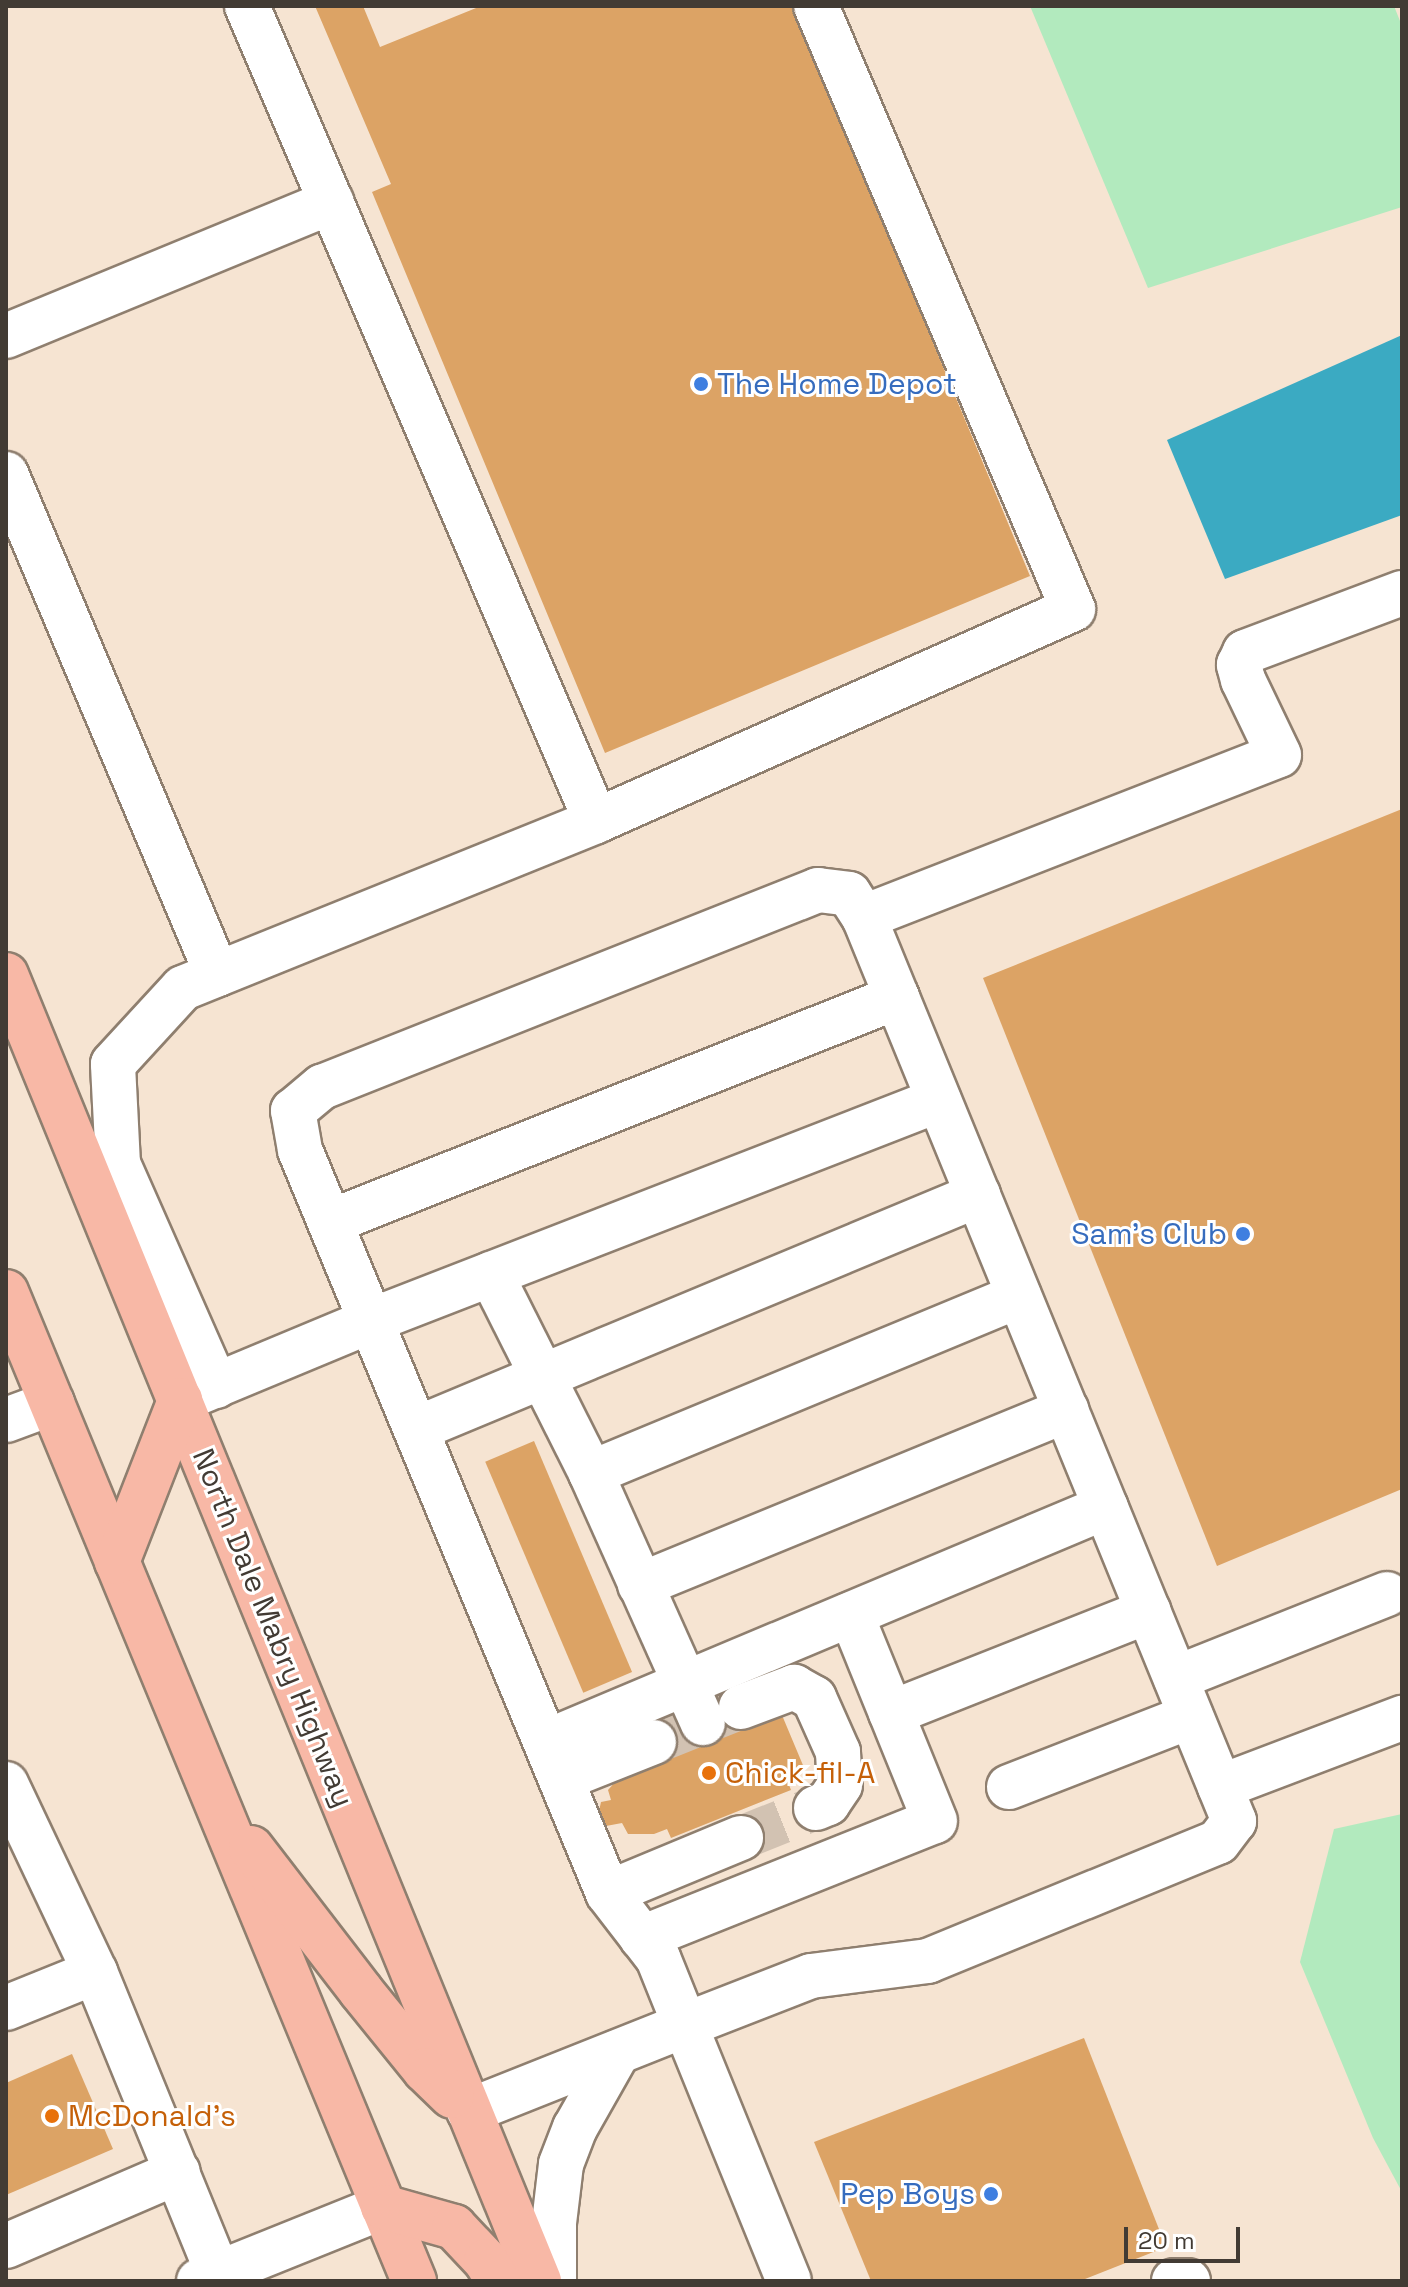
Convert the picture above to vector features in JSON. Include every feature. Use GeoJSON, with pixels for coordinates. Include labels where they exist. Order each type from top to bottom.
{"type":"FeatureCollection","features":[{"type":"Feature","properties":{"kind":"main road","name":"North Dale Mabry Highway"},"geometry":{"type":"LineString","coordinates":[[6,975],[198,1393],[469,2111],[539,2281]]}},
{"type":"Feature","properties":{"kind":"main road"},"geometry":{"type":"LineString","coordinates":[[6,1292],[414,2281]]}},
{"type":"Feature","properties":{"kind":"main road"},"geometry":{"type":"LineString","coordinates":[[117,1562],[198,1393]]}},
{"type":"Feature","properties":{"kind":"main road"},"geometry":{"type":"LineString","coordinates":[[216,1802],[388,2025],[425,2070],[469,2111]]}},
{"type":"Feature","properties":{"kind":"main road"},"geometry":{"type":"LineString","coordinates":[[383,2207],[454,2227],[486,2261],[498,2281]]}},
{"type":"Feature","properties":{"kind":"lane"},"geometry":{"type":"LineString","coordinates":[[247,6],[596,821]]}},
{"type":"Feature","properties":{"kind":"lane"},"geometry":{"type":"LineString","coordinates":[[816,6],[1073,609],[596,821],[183,988],[113,1064],[118,1164],[198,1393],[370,1321],[939,1100]]}},
{"type":"Feature","properties":{"kind":"lane"},"geometry":{"type":"LineString","coordinates":[[6,336],[331,202]]}},
{"type":"Feature","properties":{"kind":"lane"},"geometry":{"type":"LineString","coordinates":[[6,474],[217,974]]}},
{"type":"Feature","properties":{"kind":"lane"},"geometry":{"type":"LineString","coordinates":[[864,917],[1279,755],[1243,680],[1239,665],[1245,652],[1402,593]]}},
{"type":"Feature","properties":{"kind":"lane"},"geometry":{"type":"LineString","coordinates":[[469,2111],[685,2025],[811,1976],[928,1961],[1218,1842],[1234,1821],[864,917],[849,894],[818,890],[322,1087],[293,1111],[300,1150],[608,1893],[658,1958],[685,2025],[789,2281]]}},
{"type":"Feature","properties":{"kind":"lane"},"geometry":{"type":"LineString","coordinates":[[330,1222],[897,997]]}},
{"type":"Feature","properties":{"kind":"lane"},"geometry":{"type":"LineString","coordinates":[[416,1429],[545,1378],[978,1195]]}},
{"type":"Feature","properties":{"kind":"lane"},"geometry":{"type":"LineString","coordinates":[[491,1274],[591,1473],[684,1684],[722,1715],[794,1687],[814,1698],[838,1752],[840,1785],[828,1803],[816,1808]]}},
{"type":"Feature","properties":{"kind":"lane"},"geometry":{"type":"LineString","coordinates":[[591,1473],[1019,1296]]}},
{"type":"Feature","properties":{"kind":"lane"},"geometry":{"type":"LineString","coordinates":[[6,1420],[52,1403]]}},
{"type":"Feature","properties":{"kind":"lane"},"geometry":{"type":"LineString","coordinates":[[640,1585],[1066,1410]]}},
{"type":"Feature","properties":{"kind":"lane"},"geometry":{"type":"LineString","coordinates":[[553,1761],[684,1684],[1106,1507]]}},
{"type":"Feature","properties":{"kind":"lane"},"geometry":{"type":"LineString","coordinates":[[1009,1787],[1387,1594]]}},
{"type":"Feature","properties":{"kind":"lane"},"geometry":{"type":"LineString","coordinates":[[891,1713],[1148,1611]]}},
{"type":"Feature","properties":{"kind":"lane"},"geometry":{"type":"LineString","coordinates":[[642,1938],[935,1821],[851,1614]]}},
{"type":"Feature","properties":{"kind":"lane"},"geometry":{"type":"LineString","coordinates":[[1220,1787],[1402,1718]]}},
{"type":"Feature","properties":{"kind":"lane"},"geometry":{"type":"LineString","coordinates":[[553,1761],[654,1742]]}},
{"type":"Feature","properties":{"kind":"lane"},"geometry":{"type":"LineString","coordinates":[[6,1784],[22,1860],[95,1972],[160,2179],[212,2278],[383,2207]]}},
{"type":"Feature","properties":{"kind":"lane"},"geometry":{"type":"LineString","coordinates":[[608,1893],[741,1838]]}},
{"type":"Feature","properties":{"kind":"lane"},"geometry":{"type":"LineString","coordinates":[[6,2008],[95,1972]]}},
{"type":"Feature","properties":{"kind":"lane"},"geometry":{"type":"LineString","coordinates":[[554,2281],[554,2223],[561,2164],[575,2128],[618,2052]]}},
{"type":"Feature","properties":{"kind":"lane"},"geometry":{"type":"LineString","coordinates":[[6,2213],[95,2177],[160,2179]]}},
{"type":"Feature","properties":{"kind":"lane"},"geometry":{"type":"LineString","coordinates":[[6,2246],[160,2179]]}},
{"type":"Feature","properties":{"kind":"lane"},"geometry":{"type":"LineString","coordinates":[[1174,2281],[1188,2281]]}},
{"type":"Feature","properties":{"kind":"green space"},"geometry":{"type":"Polygon","coordinates":[[[1030,6],[1394,6],[1402,26],[1402,207],[1148,288],[1030,6]]]}},
{"type":"Feature","properties":{"kind":"green space"},"geometry":{"type":"Polygon","coordinates":[[[1402,1814],[1402,2192],[1373,2138],[1300,1962],[1334,1829],[1402,1814]]]}},
{"type":"Feature","properties":{"kind":"water"},"geometry":{"type":"Polygon","coordinates":[[[1402,335],[1402,515],[1225,579],[1167,440],[1402,335]]]}},
{"type":"Feature","properties":{"kind":"building","name":"The Home Depot"},"geometry":{"type":"Polygon","coordinates":[[[315,6],[363,6],[380,47],[481,6],[793,6],[1030,576],[605,753],[372,192],[391,184],[315,6]]]}},
{"type":"Feature","properties":{"kind":"building","name":"Sam's Club"},"geometry":{"type":"Polygon","coordinates":[[[1402,809],[1402,1489],[1217,1566],[983,978],[1402,809]]]}},
{"type":"Feature","properties":{"kind":"building"},"geometry":{"type":"Polygon","coordinates":[[[534,1441],[632,1672],[583,1693],[485,1462],[534,1441]]]}},
{"type":"Feature","properties":{"kind":"building","name":"Chick-fil-A"},"geometry":{"type":"Polygon","coordinates":[[[779,1708],[805,1770],[786,1777],[791,1790],[671,1838],[667,1829],[654,1834],[628,1834],[622,1823],[606,1826],[599,1811],[601,1802],[611,1800],[608,1790],[626,1770],[779,1708]]]}},
{"type":"Feature","properties":{"kind":"building","name":"Pep Boys"},"geometry":{"type":"Polygon","coordinates":[[[1084,2038],[1166,2247],[1080,2281],[871,2281],[814,2142],[1084,2038]]]}},
{"type":"Feature","properties":{"kind":"building","name":"McDonald's"},"geometry":{"type":"Polygon","coordinates":[[[72,2054],[113,2149],[6,2195],[6,2083],[72,2054]]]}},
{"type":"Feature","properties":{"kind":"tunnel"},"geometry":{"type":"LineString","coordinates":[[654,1742],[739,1708]]}},
{"type":"Feature","properties":{"kind":"tunnel"},"geometry":{"type":"LineString","coordinates":[[741,1838],[816,1808]]}},
{"type":"Feature","properties":{"kind":"place","name":"The Home Depot"},"geometry":{"type":"Point","coordinates":[701,384]}},
{"type":"Feature","properties":{"kind":"place","name":"Sam's Club"},"geometry":{"type":"Point","coordinates":[1243,1234]}},
{"type":"Feature","properties":{"kind":"place","name":"Chick-fil-A"},"geometry":{"type":"Point","coordinates":[709,1773]}},
{"type":"Feature","properties":{"kind":"place","name":"McDonald's"},"geometry":{"type":"Point","coordinates":[52,2116]}},
{"type":"Feature","properties":{"kind":"place","name":"Pep Boys"},"geometry":{"type":"Point","coordinates":[991,2194]}}]}
